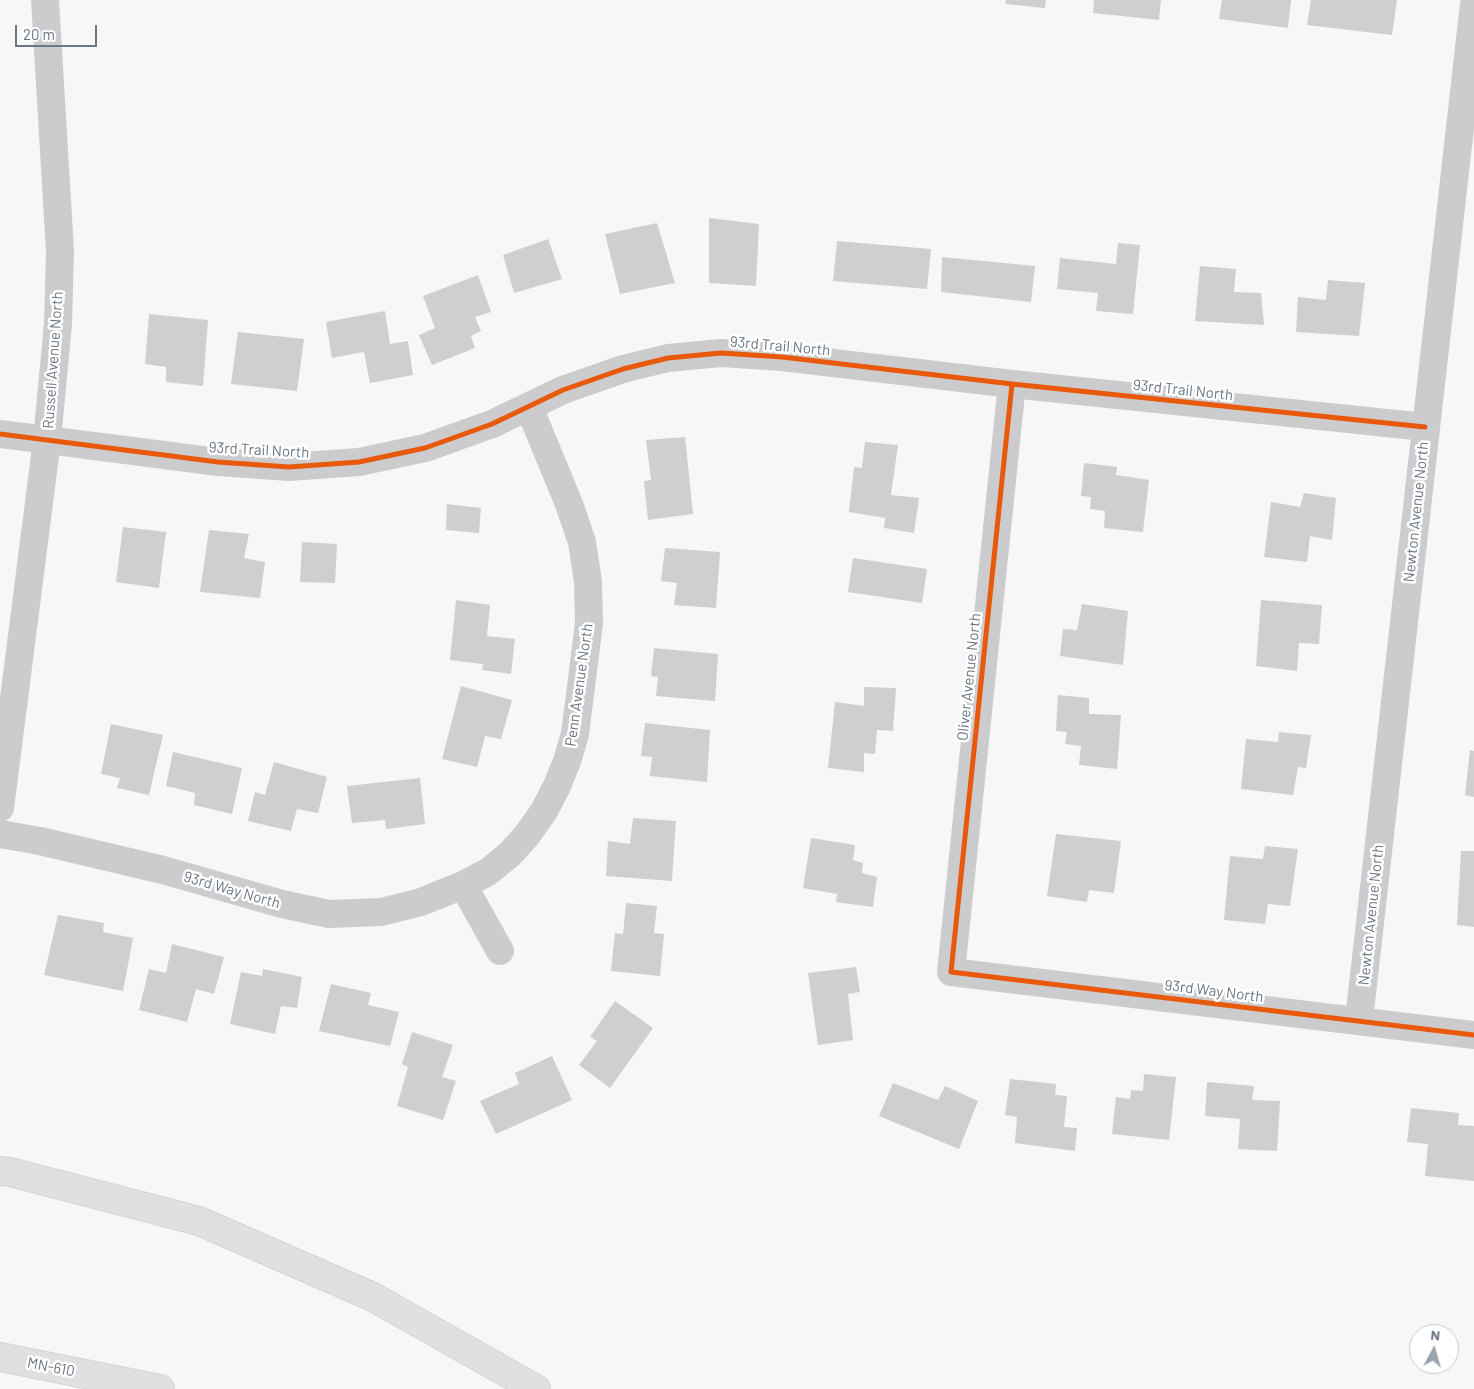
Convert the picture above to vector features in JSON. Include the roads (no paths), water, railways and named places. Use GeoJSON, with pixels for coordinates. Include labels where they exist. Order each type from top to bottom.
{"type":"FeatureCollection","features":[{"type":"Feature","properties":{"kind":"highway"},"geometry":{"type":"LineString","coordinates":[[0,1171],[199,1221],[373,1297],[536,1389]]}},
{"type":"Feature","properties":{"kind":"highway","name":"MN-610"},"geometry":{"type":"LineString","coordinates":[[0,1357],[160,1389]]}},
{"type":"Feature","properties":{"kind":"street","name":"Russell Avenue North"},"geometry":{"type":"LineString","coordinates":[[0,808],[47,440],[58,324],[60,251],[45,0]]}},
{"type":"Feature","properties":{"kind":"street","name":"Newton Avenue North"},"geometry":{"type":"LineString","coordinates":[[1359,1020],[1474,4]]}},
{"type":"Feature","properties":{"kind":"street","name":"93rd Trail North"},"geometry":{"type":"LineString","coordinates":[[0,434],[218,462],[289,467],[359,462],[425,448],[492,424],[563,390],[623,369],[668,358],[721,353],[782,357],[1012,384],[1425,427]]}},
{"type":"Feature","properties":{"kind":"street","name":"Oliver Avenue North"},"geometry":{"type":"LineString","coordinates":[[951,972],[1012,384]]}},
{"type":"Feature","properties":{"kind":"street","name":"Penn Avenue North"},"geometry":{"type":"LineString","coordinates":[[464,885],[488,872],[510,854],[544,811],[567,761],[574,734],[589,623],[588,582],[582,542],[569,504],[529,407]]}},
{"type":"Feature","properties":{"kind":"street","name":"93rd Way North"},"geometry":{"type":"LineString","coordinates":[[0,834],[40,841],[153,868],[282,904],[329,914],[381,912],[421,902],[464,885]]}},
{"type":"Feature","properties":{"kind":"street"},"geometry":{"type":"LineString","coordinates":[[464,885],[500,951]]}},
{"type":"Feature","properties":{"kind":"street","name":"93rd Way North"},"geometry":{"type":"LineString","coordinates":[[951,972],[1474,1035]]}}]}
